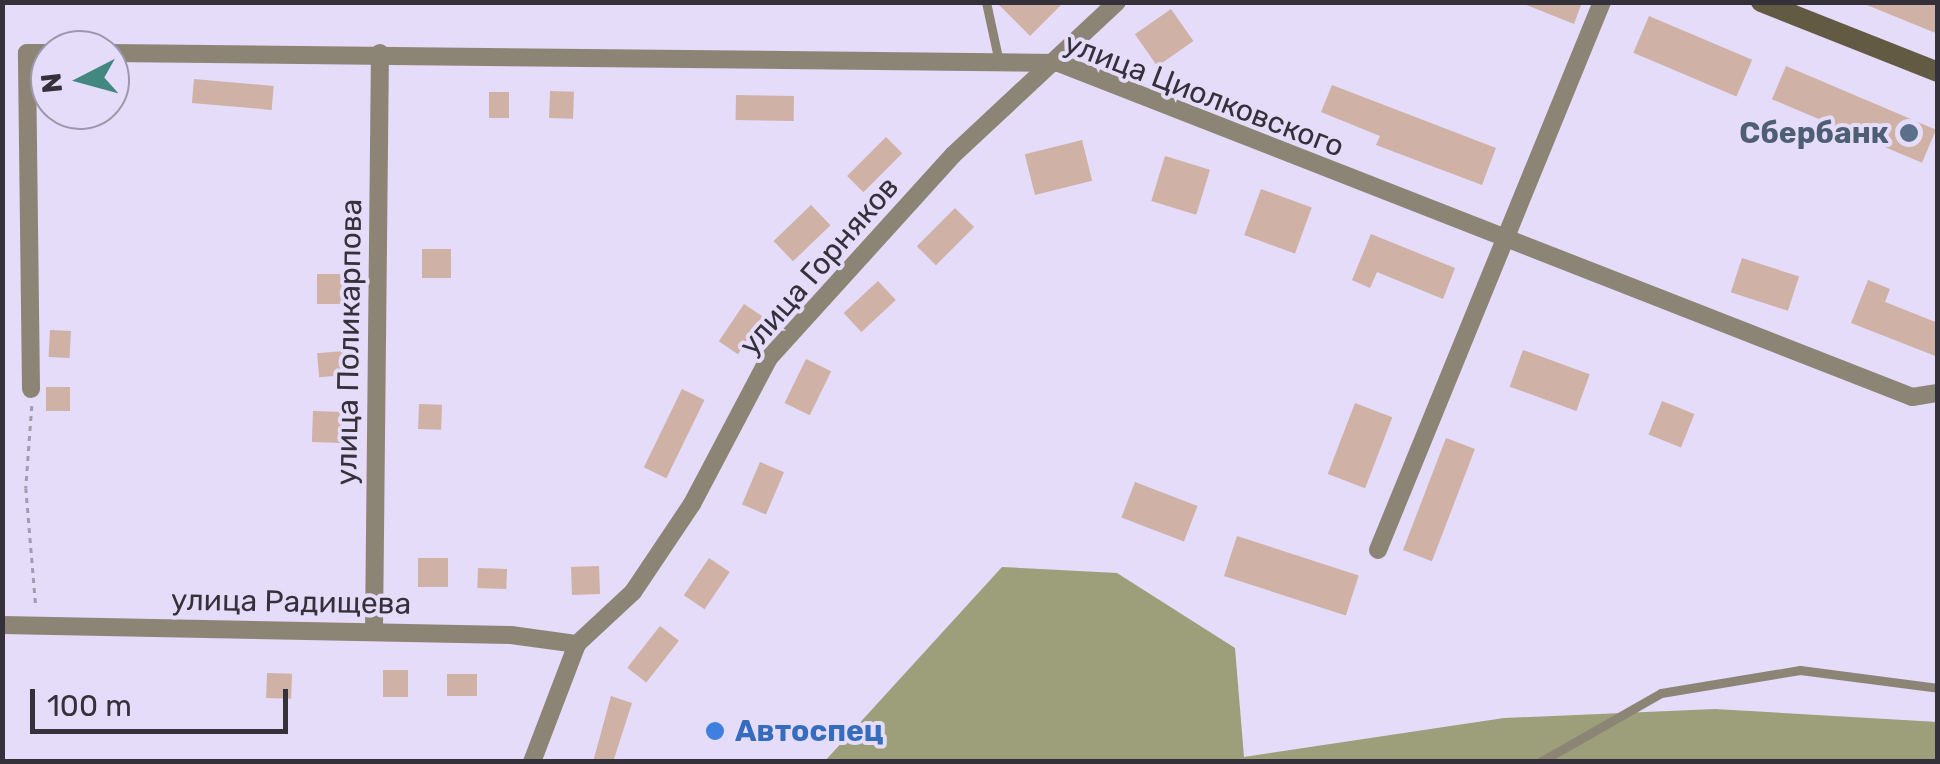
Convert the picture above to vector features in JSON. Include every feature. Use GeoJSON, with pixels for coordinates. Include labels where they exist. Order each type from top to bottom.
{"type":"FeatureCollection","features":[{"type":"Feature","properties":{"kind":"street","name":"улица Горняков"},"geometry":{"type":"LineString","coordinates":[[532,762],[577,644],[633,592],[692,504],[769,358],[953,155],[1058,63],[1117,2]]}},
{"type":"Feature","properties":{"kind":"street"},"geometry":{"type":"LineString","coordinates":[[1378,550],[1602,2]]}},
{"type":"Feature","properties":{"kind":"street"},"geometry":{"type":"LineString","coordinates":[[1775,5],[1938,72]]}},
{"type":"Feature","properties":{"kind":"street"},"geometry":{"type":"LineString","coordinates":[[30,53],[26,53],[31,389]]}},
{"type":"Feature","properties":{"kind":"street","name":"улица Циолковского"},"geometry":{"type":"LineString","coordinates":[[130,53],[1058,63],[1504,242],[1912,397],[1938,393]]}},
{"type":"Feature","properties":{"kind":"street","name":"улица Поликарпова"},"geometry":{"type":"LineString","coordinates":[[374,631],[380,53]]}},
{"type":"Feature","properties":{"kind":"street","name":"улица Радищева"},"geometry":{"type":"LineString","coordinates":[[2,625],[374,631],[577,644]]}},
{"type":"Feature","properties":{"kind":"lane"},"geometry":{"type":"LineString","coordinates":[[986,2],[999,62]]}},
{"type":"Feature","properties":{"kind":"lane"},"geometry":{"type":"LineString","coordinates":[[1540,762],[1661,693],[1800,670],[1938,688]]}},
{"type":"Feature","properties":{"kind":"path"},"geometry":{"type":"LineString","coordinates":[[31,389],[26,488],[38,625]]}},
{"type":"Feature","properties":{"kind":"green space"},"geometry":{"type":"Polygon","coordinates":[[[1002,567],[1117,573],[1235,648],[1244,757],[1504,718],[1715,709],[1938,722],[1937,762],[824,762],[1002,567]]]}},
{"type":"Feature","properties":{"kind":"building"},"geometry":{"type":"Polygon","coordinates":[[[996,2],[1064,2],[1030,36],[996,2]]]}},
{"type":"Feature","properties":{"kind":"building"},"geometry":{"type":"Polygon","coordinates":[[[1519,2],[1582,2],[1574,24],[1519,2]]]}},
{"type":"Feature","properties":{"kind":"building"},"geometry":{"type":"Polygon","coordinates":[[[1938,2],[1938,34],[1862,3],[1938,2]]]}},
{"type":"Feature","properties":{"kind":"building"},"geometry":{"type":"Polygon","coordinates":[[[1171,9],[1193,41],[1157,66],[1135,34],[1171,9]]]}},
{"type":"Feature","properties":{"kind":"building"},"geometry":{"type":"Polygon","coordinates":[[[1649,16],[1752,60],[1736,97],[1633,53],[1649,16]]]}},
{"type":"Feature","properties":{"kind":"building"},"geometry":{"type":"Polygon","coordinates":[[[1786,66],[1936,130],[1922,163],[1772,99],[1786,66]]]}},
{"type":"Feature","properties":{"kind":"building"},"geometry":{"type":"Polygon","coordinates":[[[194,79],[274,86],[272,110],[192,103],[194,79]]]}},
{"type":"Feature","properties":{"kind":"building"},"geometry":{"type":"Polygon","coordinates":[[[1332,85],[1496,148],[1482,185],[1376,145],[1380,136],[1321,112],[1332,85]]]}},
{"type":"Feature","properties":{"kind":"building"},"geometry":{"type":"Polygon","coordinates":[[[550,91],[574,92],[573,119],[549,118],[550,91]]]}},
{"type":"Feature","properties":{"kind":"building"},"geometry":{"type":"Polygon","coordinates":[[[489,92],[509,92],[509,118],[489,118],[489,92]]]}},
{"type":"Feature","properties":{"kind":"building"},"geometry":{"type":"Polygon","coordinates":[[[736,95],[794,96],[794,121],[736,120],[736,95]]]}},
{"type":"Feature","properties":{"kind":"building"},"geometry":{"type":"Polygon","coordinates":[[[886,137],[902,153],[863,192],[847,176],[886,137]]]}},
{"type":"Feature","properties":{"kind":"building"},"geometry":{"type":"Polygon","coordinates":[[[1082,140],[1092,181],[1035,195],[1025,154],[1082,140]]]}},
{"type":"Feature","properties":{"kind":"building"},"geometry":{"type":"Polygon","coordinates":[[[1165,156],[1210,170],[1196,215],[1151,201],[1165,156]]]}},
{"type":"Feature","properties":{"kind":"building"},"geometry":{"type":"Polygon","coordinates":[[[1261,189],[1312,207],[1295,254],[1244,235],[1261,189]]]}},
{"type":"Feature","properties":{"kind":"building"},"geometry":{"type":"Polygon","coordinates":[[[811,205],[830,225],[793,261],[774,241],[811,205]]]}},
{"type":"Feature","properties":{"kind":"building"},"geometry":{"type":"Polygon","coordinates":[[[955,208],[974,227],[936,265],[917,246],[955,208]]]}},
{"type":"Feature","properties":{"kind":"building"},"geometry":{"type":"Polygon","coordinates":[[[1371,234],[1455,268],[1443,299],[1377,272],[1370,288],[1352,280],[1371,234]]]}},
{"type":"Feature","properties":{"kind":"building"},"geometry":{"type":"Polygon","coordinates":[[[422,249],[451,249],[451,278],[422,278],[422,249]]]}},
{"type":"Feature","properties":{"kind":"building"},"geometry":{"type":"Polygon","coordinates":[[[1742,258],[1799,277],[1788,311],[1731,292],[1742,258]]]}},
{"type":"Feature","properties":{"kind":"building"},"geometry":{"type":"Polygon","coordinates":[[[317,274],[344,274],[344,304],[317,304],[317,274]]]}},
{"type":"Feature","properties":{"kind":"building"},"geometry":{"type":"Polygon","coordinates":[[[1868,280],[1890,289],[1885,302],[1938,323],[1938,357],[1851,323],[1868,280]]]}},
{"type":"Feature","properties":{"kind":"building"},"geometry":{"type":"Polygon","coordinates":[[[878,281],[896,300],[861,332],[844,313],[878,281]]]}},
{"type":"Feature","properties":{"kind":"building"},"geometry":{"type":"Polygon","coordinates":[[[744,304],[763,317],[738,354],[719,341],[744,304]]]}},
{"type":"Feature","properties":{"kind":"building"},"geometry":{"type":"Polygon","coordinates":[[[50,330],[71,331],[70,358],[49,357],[50,330]]]}},
{"type":"Feature","properties":{"kind":"building"},"geometry":{"type":"Polygon","coordinates":[[[1523,350],[1590,374],[1576,411],[1510,387],[1523,350]]]}},
{"type":"Feature","properties":{"kind":"building"},"geometry":{"type":"Polygon","coordinates":[[[343,351],[345,375],[319,377],[317,353],[343,351]]]}},
{"type":"Feature","properties":{"kind":"building"},"geometry":{"type":"Polygon","coordinates":[[[806,359],[831,371],[810,415],[785,403],[806,359]]]}},
{"type":"Feature","properties":{"kind":"building"},"geometry":{"type":"Polygon","coordinates":[[[46,387],[70,387],[70,411],[46,411],[46,387]]]}},
{"type":"Feature","properties":{"kind":"building"},"geometry":{"type":"Polygon","coordinates":[[[682,389],[704,400],[666,478],[644,467],[682,389]]]}},
{"type":"Feature","properties":{"kind":"building"},"geometry":{"type":"Polygon","coordinates":[[[1662,401],[1694,414],[1681,447],[1649,434],[1662,401]]]}},
{"type":"Feature","properties":{"kind":"building"},"geometry":{"type":"Polygon","coordinates":[[[1355,403],[1392,417],[1365,488],[1328,474],[1355,403]]]}},
{"type":"Feature","properties":{"kind":"building"},"geometry":{"type":"Polygon","coordinates":[[[419,404],[442,405],[441,430],[418,429],[419,404]]]}},
{"type":"Feature","properties":{"kind":"building"},"geometry":{"type":"Polygon","coordinates":[[[313,411],[343,412],[342,443],[312,442],[313,411]]]}},
{"type":"Feature","properties":{"kind":"building"},"geometry":{"type":"Polygon","coordinates":[[[1446,438],[1475,449],[1432,561],[1403,550],[1446,438]]]}},
{"type":"Feature","properties":{"kind":"building"},"geometry":{"type":"Polygon","coordinates":[[[760,462],[784,472],[766,515],[742,504],[760,462]]]}},
{"type":"Feature","properties":{"kind":"building"},"geometry":{"type":"Polygon","coordinates":[[[1135,482],[1198,506],[1184,541],[1121,517],[1135,482]]]}},
{"type":"Feature","properties":{"kind":"building"},"geometry":{"type":"Polygon","coordinates":[[[1237,536],[1359,576],[1346,615],[1224,576],[1237,536]]]}},
{"type":"Feature","properties":{"kind":"building"},"geometry":{"type":"Polygon","coordinates":[[[418,558],[448,558],[448,587],[418,587],[418,558]]]}},
{"type":"Feature","properties":{"kind":"building"},"geometry":{"type":"Polygon","coordinates":[[[709,558],[730,572],[705,609],[684,595],[709,558]]]}},
{"type":"Feature","properties":{"kind":"building"},"geometry":{"type":"Polygon","coordinates":[[[599,566],[600,594],[572,595],[571,567],[599,566]]]}},
{"type":"Feature","properties":{"kind":"building"},"geometry":{"type":"Polygon","coordinates":[[[478,568],[507,569],[506,589],[477,588],[478,568]]]}},
{"type":"Feature","properties":{"kind":"building"},"geometry":{"type":"Polygon","coordinates":[[[660,626],[679,641],[646,683],[627,668],[660,626]]]}},
{"type":"Feature","properties":{"kind":"building"},"geometry":{"type":"Polygon","coordinates":[[[383,670],[408,670],[408,697],[383,697],[383,670]]]}},
{"type":"Feature","properties":{"kind":"building"},"geometry":{"type":"Polygon","coordinates":[[[267,673],[292,674],[291,699],[266,698],[267,673]]]}},
{"type":"Feature","properties":{"kind":"building"},"geometry":{"type":"Polygon","coordinates":[[[447,674],[477,674],[477,696],[447,696],[447,674]]]}},
{"type":"Feature","properties":{"kind":"building"},"geometry":{"type":"Polygon","coordinates":[[[611,696],[632,703],[613,762],[593,762],[611,696]]]}},
{"type":"Feature","properties":{"kind":"place","name":"Сбербанк"},"geometry":{"type":"Point","coordinates":[1909,133]}},
{"type":"Feature","properties":{"kind":"place","name":"Автоспец"},"geometry":{"type":"Point","coordinates":[715,731]}}]}
